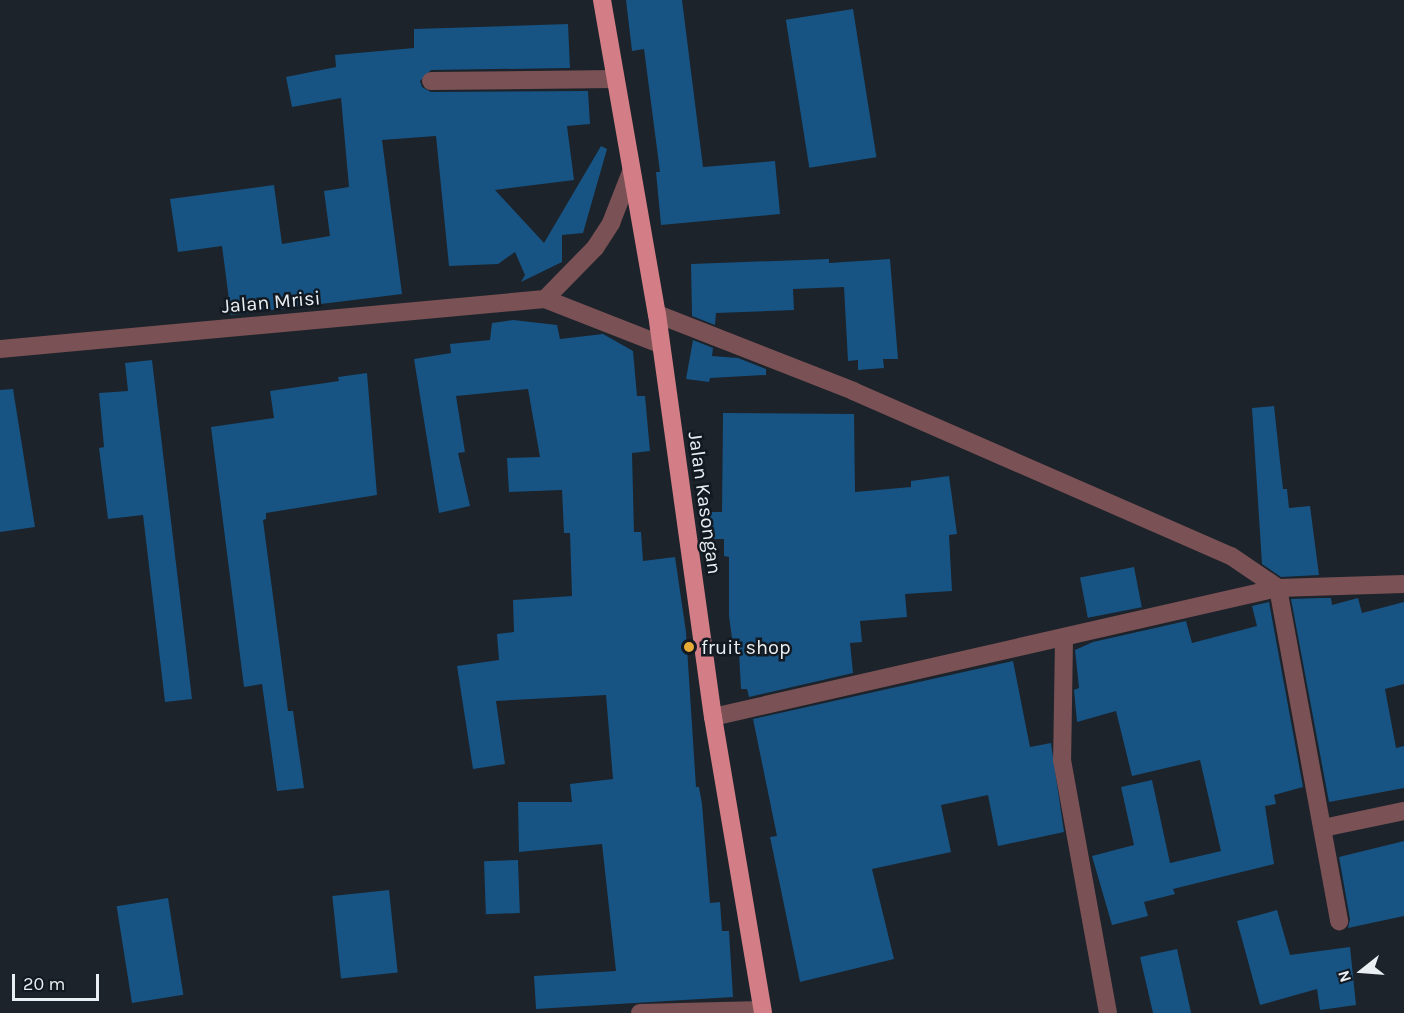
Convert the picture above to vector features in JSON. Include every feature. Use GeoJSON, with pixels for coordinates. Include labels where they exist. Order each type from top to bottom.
{"type":"FeatureCollection","features":[{"type":"Feature","properties":{"kind":"main road","name":"Jalan Kasongan"},"geometry":{"type":"LineString","coordinates":[[602,0],[657,314],[713,717],[762,1011]]}},
{"type":"Feature","properties":{"kind":"street"},"geometry":{"type":"LineString","coordinates":[[431,81],[615,79]]}},
{"type":"Feature","properties":{"kind":"street"},"geometry":{"type":"LineString","coordinates":[[631,172],[611,223],[595,248],[545,299],[660,344]]}},
{"type":"Feature","properties":{"kind":"street","name":"Jalan Mrisi"},"geometry":{"type":"LineString","coordinates":[[0,349],[545,299]]}},
{"type":"Feature","properties":{"kind":"street"},"geometry":{"type":"LineString","coordinates":[[657,314],[853,391],[1232,556],[1278,588],[1339,921]]}},
{"type":"Feature","properties":{"kind":"street"},"geometry":{"type":"LineString","coordinates":[[713,717],[1064,639],[1278,588],[1404,584]]}},
{"type":"Feature","properties":{"kind":"street"},"geometry":{"type":"LineString","coordinates":[[1064,639],[1062,760],[1108,1013]]}},
{"type":"Feature","properties":{"kind":"street"},"geometry":{"type":"LineString","coordinates":[[1323,828],[1404,811]]}},
{"type":"Feature","properties":{"kind":"street"},"geometry":{"type":"LineString","coordinates":[[640,1013],[762,1011]]}},
{"type":"Feature","properties":{"kind":"building"},"geometry":{"type":"Polygon","coordinates":[[[626,0],[682,0],[703,167],[775,161],[780,214],[661,225],[656,172],[660,172],[644,49],[632,51],[626,0]]]}},
{"type":"Feature","properties":{"kind":"building"},"geometry":{"type":"Polygon","coordinates":[[[853,9],[876,157],[809,168],[786,20],[853,9]]]}},
{"type":"Feature","properties":{"kind":"building"},"geometry":{"type":"Polygon","coordinates":[[[568,24],[570,68],[431,70],[420,81],[422,87],[431,92],[588,91],[590,124],[567,126],[574,180],[495,190],[544,243],[601,146],[607,149],[583,233],[562,235],[562,262],[521,282],[525,275],[515,252],[498,264],[449,266],[436,136],[382,140],[402,294],[231,315],[222,246],[178,252],[170,199],[274,185],[282,244],[330,236],[324,191],[349,187],[341,98],[292,107],[286,77],[336,67],[335,55],[414,48],[414,29],[568,24]]]}},
{"type":"Feature","properties":{"kind":"building"},"geometry":{"type":"Polygon","coordinates":[[[829,259],[829,263],[890,259],[898,359],[883,359],[884,368],[858,370],[858,360],[848,361],[844,287],[793,289],[794,310],[716,313],[715,325],[692,316],[691,264],[829,259]]]}},
{"type":"Feature","properties":{"kind":"building"},"geometry":{"type":"Polygon","coordinates":[[[513,320],[557,325],[560,339],[603,334],[633,351],[637,396],[645,396],[650,451],[632,453],[634,532],[641,532],[643,561],[675,557],[686,632],[696,787],[699,787],[702,804],[710,903],[720,902],[722,931],[729,931],[733,997],[536,1009],[534,976],[616,971],[602,844],[519,852],[518,802],[572,802],[570,784],[613,779],[606,695],[496,701],[505,764],[473,769],[457,666],[499,660],[497,634],[514,632],[513,600],[572,596],[570,533],[564,533],[562,490],[509,492],[507,458],[540,457],[528,389],[456,396],[465,452],[458,453],[470,506],[439,513],[414,359],[451,353],[450,344],[490,340],[492,323],[513,320]]]}},
{"type":"Feature","properties":{"kind":"building"},"geometry":{"type":"Polygon","coordinates":[[[693,340],[713,348],[712,356],[738,358],[766,369],[766,375],[710,378],[709,382],[686,379],[693,340]]]}},
{"type":"Feature","properties":{"kind":"building"},"geometry":{"type":"Polygon","coordinates":[[[152,360],[192,699],[165,702],[143,515],[108,519],[99,448],[104,447],[99,393],[128,391],[125,363],[152,360]]]}},
{"type":"Feature","properties":{"kind":"building"},"geometry":{"type":"Polygon","coordinates":[[[367,373],[377,495],[266,513],[266,519],[263,520],[288,711],[293,711],[304,788],[277,791],[262,684],[244,687],[211,427],[274,418],[270,391],[339,381],[338,377],[367,373]]]}},
{"type":"Feature","properties":{"kind":"building"},"geometry":{"type":"Polygon","coordinates":[[[13,389],[35,527],[0,532],[0,390],[13,389]]]}},
{"type":"Feature","properties":{"kind":"building"},"geometry":{"type":"Polygon","coordinates":[[[1274,406],[1283,489],[1287,489],[1289,508],[1310,506],[1319,575],[1281,577],[1262,564],[1252,408],[1274,406]]]}},
{"type":"Feature","properties":{"kind":"building"},"geometry":{"type":"Polygon","coordinates":[[[723,413],[854,414],[855,492],[911,487],[911,481],[949,476],[957,534],[949,535],[952,591],[905,594],[907,617],[860,621],[862,642],[850,643],[853,673],[749,697],[747,689],[741,689],[739,653],[734,653],[729,616],[729,557],[724,556],[724,539],[708,539],[709,512],[722,512],[723,413]]]}},
{"type":"Feature","properties":{"kind":"building"},"geometry":{"type":"Polygon","coordinates":[[[1134,567],[1142,607],[1088,618],[1080,577],[1134,567]]]}},
{"type":"Feature","properties":{"kind":"building"},"geometry":{"type":"Polygon","coordinates":[[[1331,598],[1332,605],[1358,598],[1362,613],[1404,602],[1404,684],[1385,689],[1396,748],[1404,746],[1404,788],[1329,802],[1291,599],[1331,598]]]}},
{"type":"Feature","properties":{"kind":"building"},"geometry":{"type":"Polygon","coordinates":[[[1269,602],[1303,787],[1274,795],[1276,804],[1265,806],[1274,864],[1173,889],[1175,894],[1144,902],[1148,916],[1112,925],[1092,856],[1134,845],[1121,787],[1152,780],[1170,863],[1221,851],[1200,760],[1132,776],[1116,711],[1077,722],[1074,690],[1079,688],[1075,650],[1093,642],[1186,621],[1192,643],[1257,626],[1252,606],[1269,602]]]}},
{"type":"Feature","properties":{"kind":"building"},"geometry":{"type":"Polygon","coordinates":[[[1013,661],[1030,747],[1051,743],[1064,832],[998,846],[988,795],[941,805],[951,852],[872,869],[894,959],[800,982],[770,837],[777,836],[753,719],[1013,661]]]}},
{"type":"Feature","properties":{"kind":"building"},"geometry":{"type":"Polygon","coordinates":[[[1404,841],[1404,916],[1348,928],[1350,919],[1339,857],[1404,841]]]}},
{"type":"Feature","properties":{"kind":"building"},"geometry":{"type":"Polygon","coordinates":[[[518,860],[520,913],[486,914],[484,861],[518,860]]]}},
{"type":"Feature","properties":{"kind":"building"},"geometry":{"type":"Polygon","coordinates":[[[389,890],[398,973],[341,979],[332,896],[389,890]]]}},
{"type":"Feature","properties":{"kind":"building"},"geometry":{"type":"Polygon","coordinates":[[[168,898],[183,995],[132,1003],[117,906],[168,898]]]}},
{"type":"Feature","properties":{"kind":"building"},"geometry":{"type":"Polygon","coordinates":[[[1277,910],[1290,955],[1350,947],[1356,1005],[1320,1010],[1317,989],[1260,1005],[1237,921],[1277,910]]]}},
{"type":"Feature","properties":{"kind":"building"},"geometry":{"type":"Polygon","coordinates":[[[1177,949],[1191,1013],[1153,1013],[1140,957],[1177,949]]]}},
{"type":"Feature","properties":{"kind":"place","name":"fruit shop"},"geometry":{"type":"Point","coordinates":[689,647]}}]}
